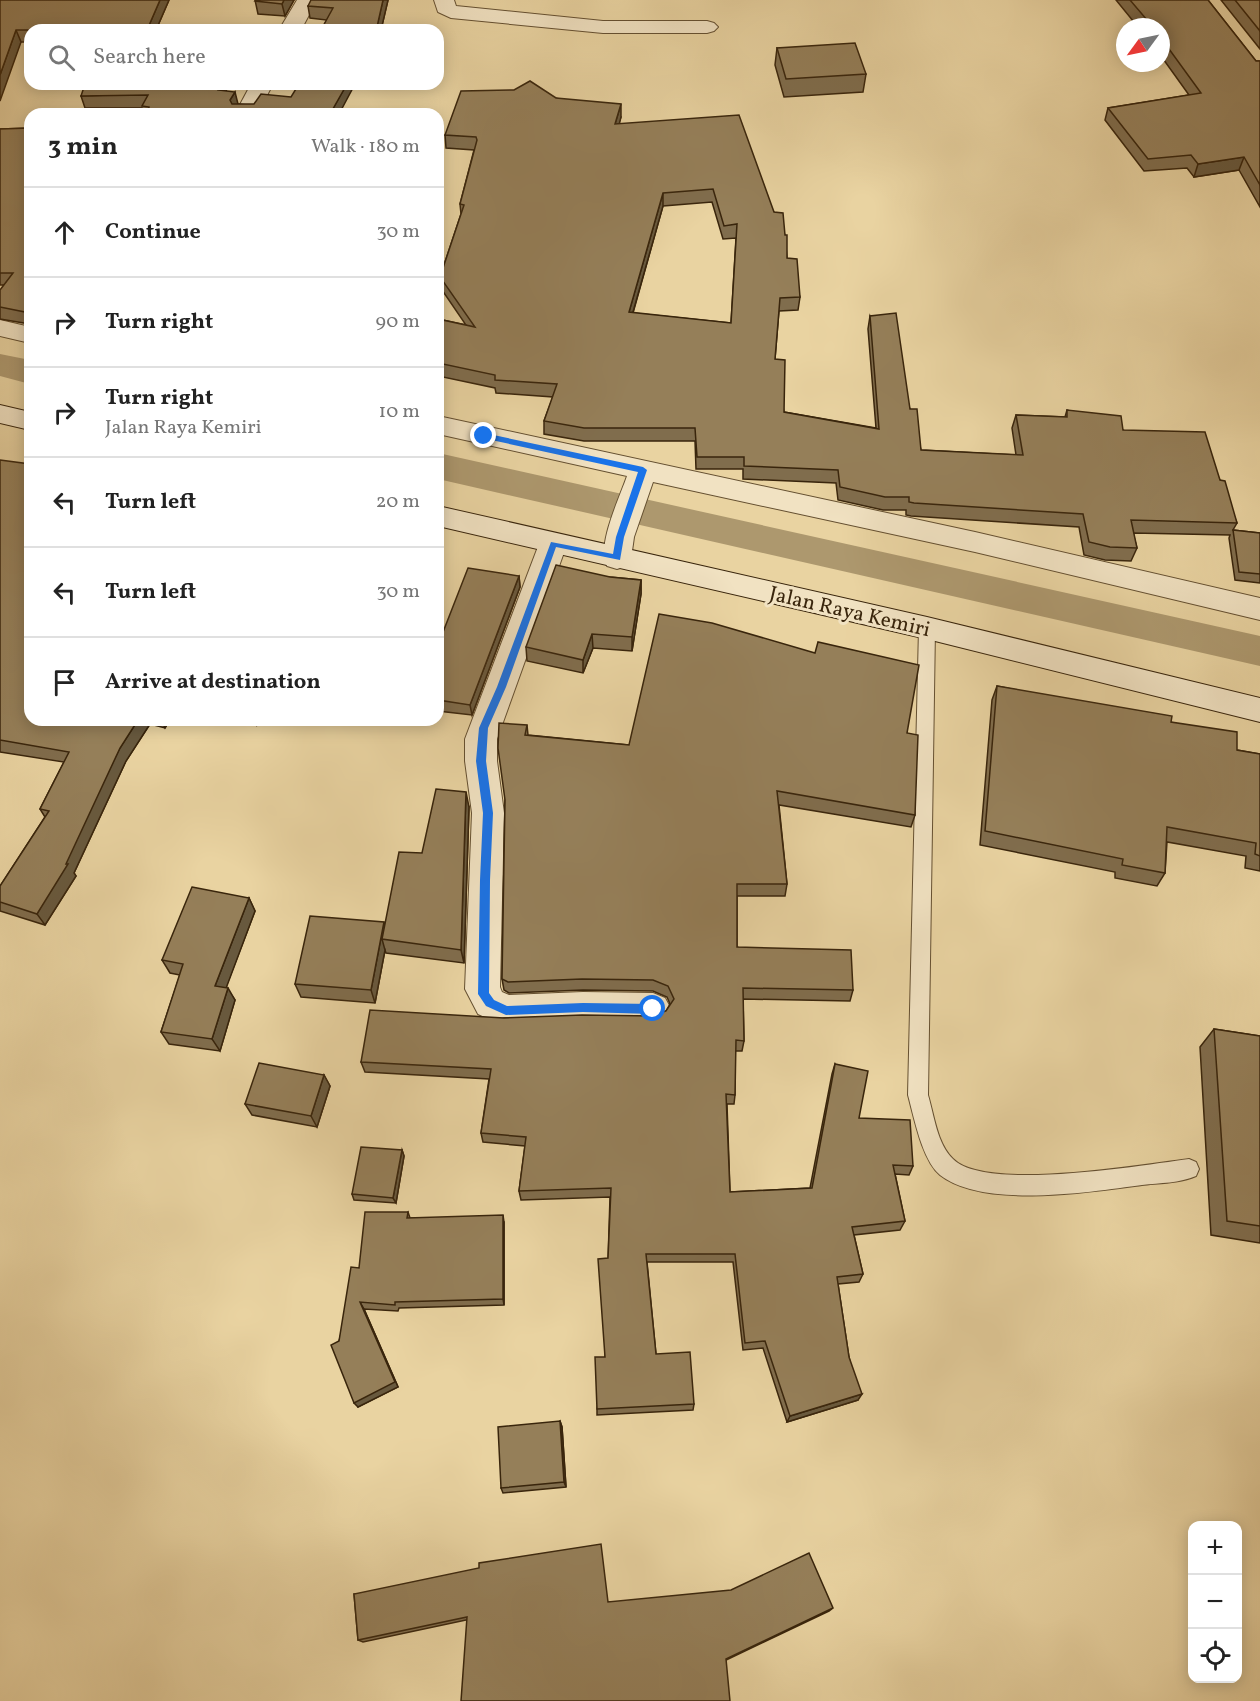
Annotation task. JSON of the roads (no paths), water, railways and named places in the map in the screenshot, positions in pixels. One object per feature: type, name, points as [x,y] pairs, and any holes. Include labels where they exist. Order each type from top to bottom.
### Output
[{"type":"street","points":[[293,24],[307,0]]},
{"type":"street","points":[[444,0],[444,8],[451,12],[555,24],[603,27],[707,27]]},
{"type":"street","points":[[249,108],[259,90]]},
{"type":"street","points":[[0,328],[24,334]]},
{"type":"street","points":[[0,414],[24,420]]},
{"type":"street","points":[[444,426],[642,474],[975,542],[1260,609]]},
{"type":"street","points":[[618,547],[642,474]]},
{"type":"street","name":"Jalan Raya Kemiri","points":[[444,517],[554,544],[618,547],[927,628],[1260,710]]},
{"type":"street","points":[[554,544],[481,739],[481,761],[488,813],[482,989],[490,1003],[506,1011],[583,1008],[653,1009]]},
{"type":"lane","points":[[927,628],[918,1095],[936,1150],[947,1168],[966,1179],[1034,1186],[1189,1169]]},
{"type":"waterway","points":[[0,365],[24,371]]},
{"type":"waterway","points":[[444,467],[1260,651]]}]
